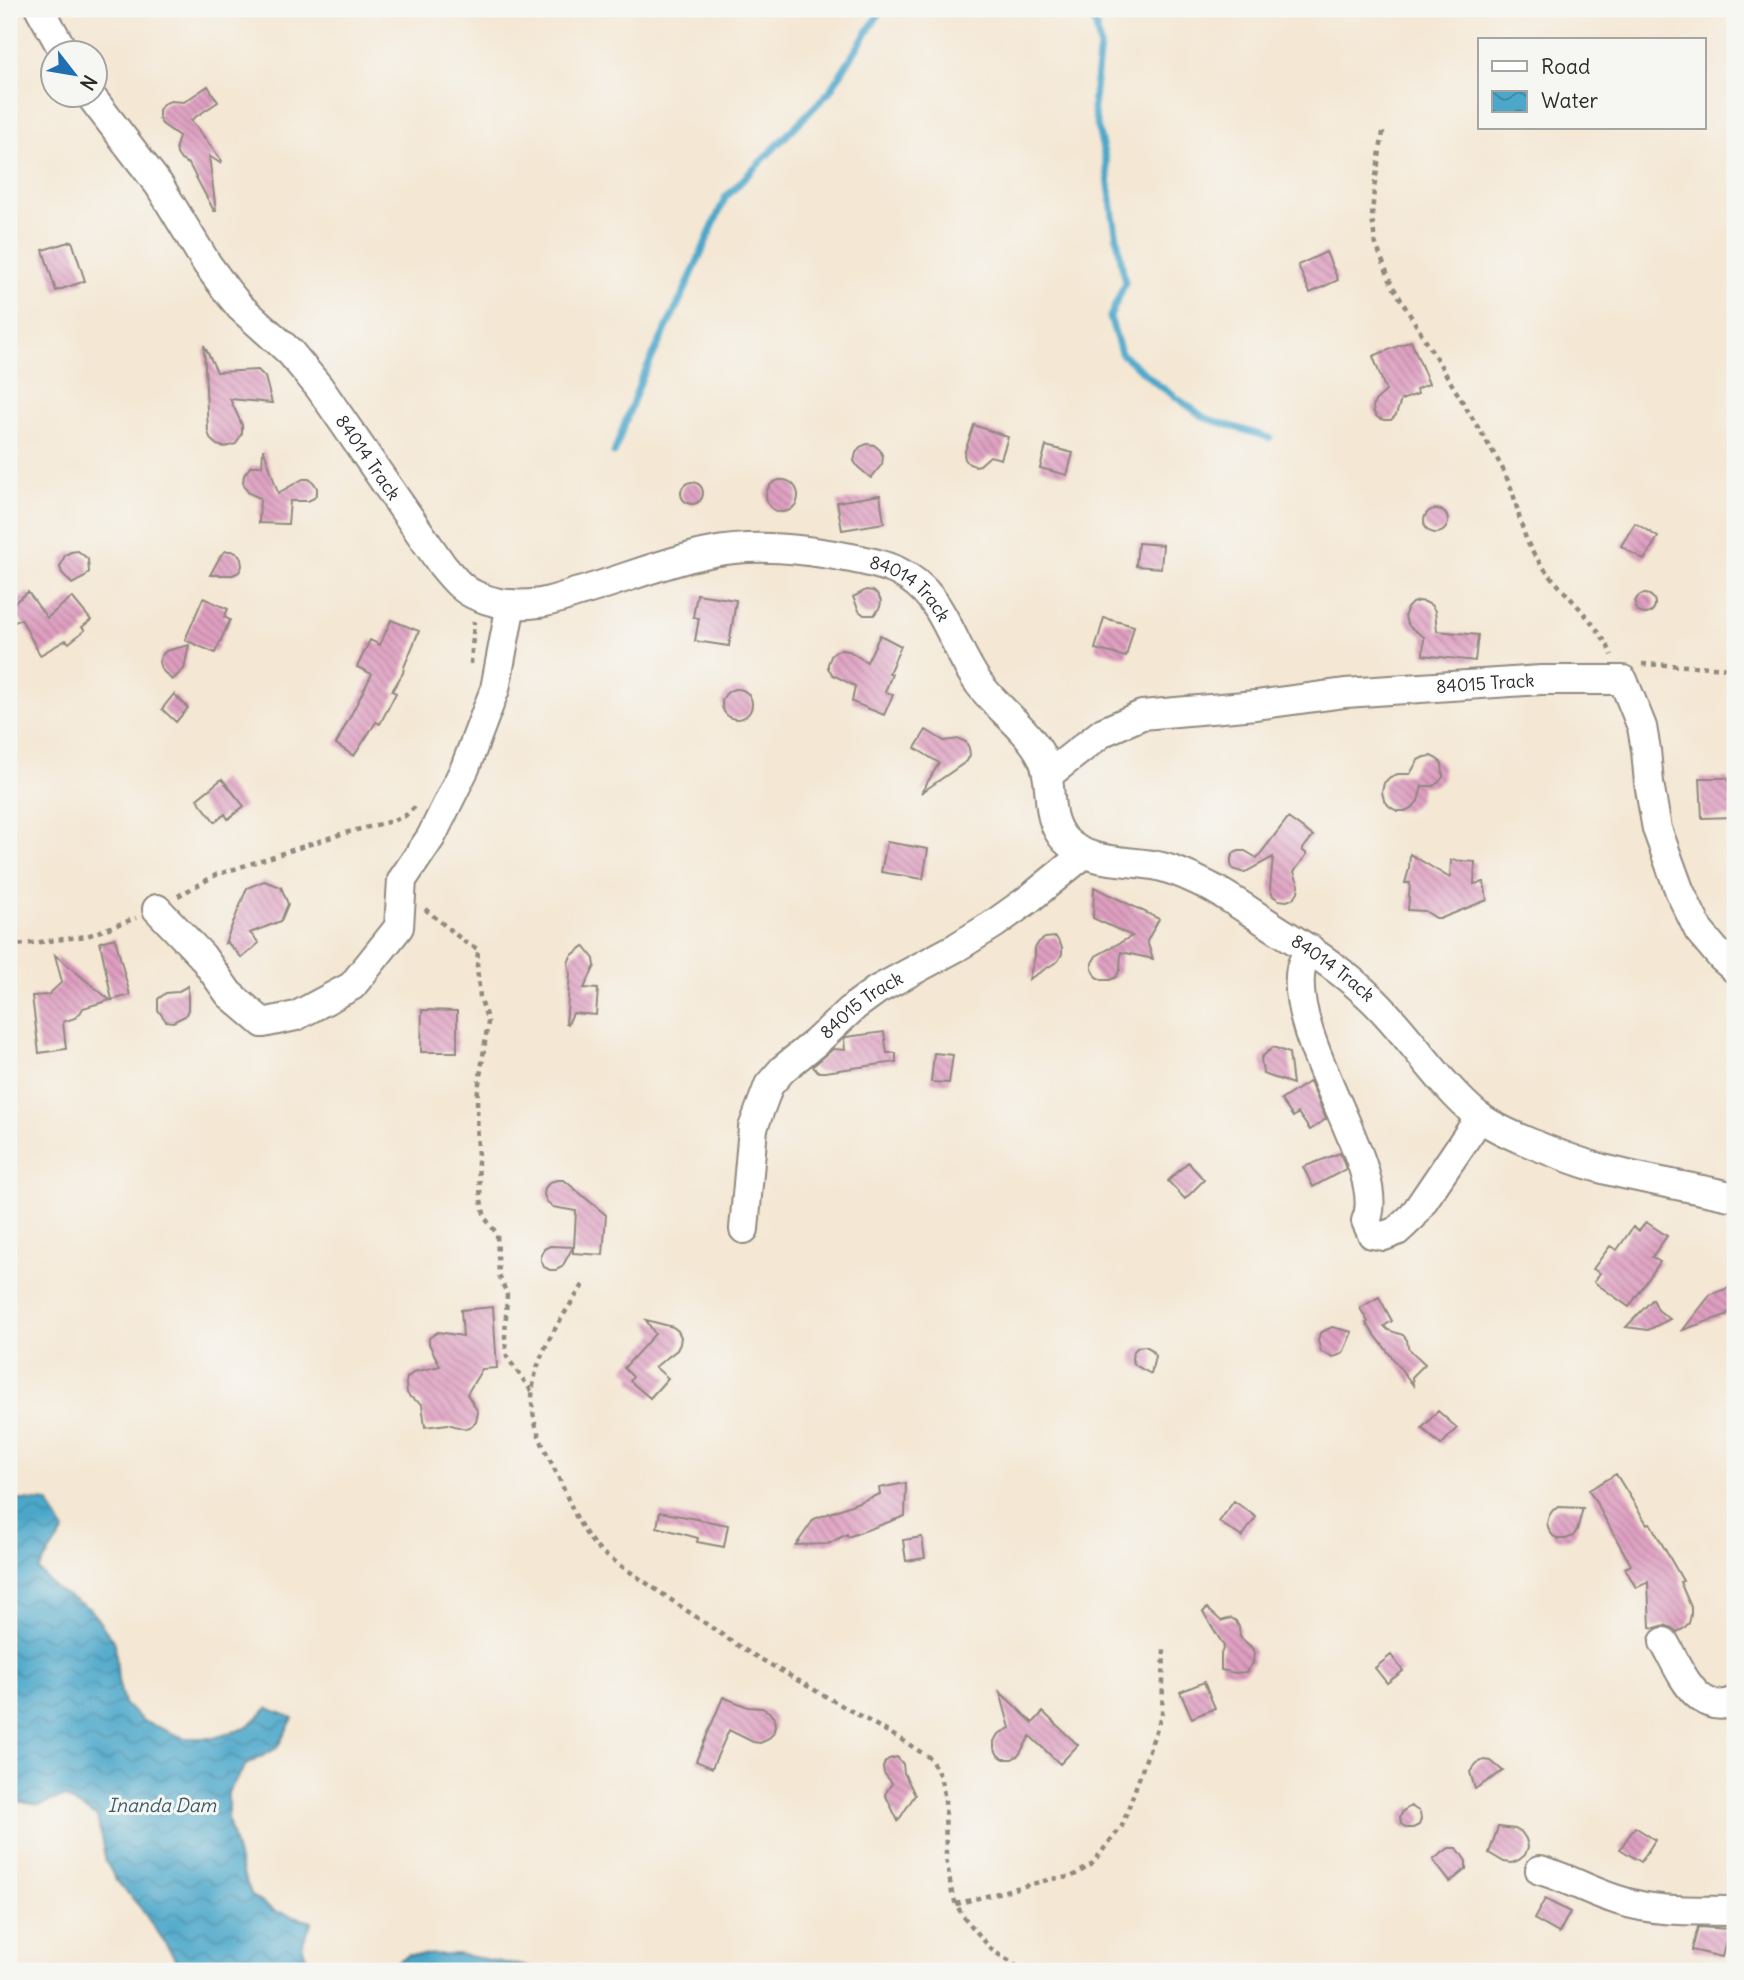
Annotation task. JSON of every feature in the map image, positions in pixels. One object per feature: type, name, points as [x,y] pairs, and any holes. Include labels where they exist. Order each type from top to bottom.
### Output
[{"type":"street","points":[[40,9],[56,38]]},
{"type":"street","name":"84014 Track","points":[[100,108],[159,185],[227,292],[290,352],[312,378],[442,565],[461,587],[475,596],[492,601],[511,604],[541,603],[670,562],[713,551],[756,548],[817,551],[868,561],[897,571],[916,583],[936,603],[970,672],[1040,754],[1048,775],[1053,822],[1068,844],[1084,854],[1102,859],[1162,867],[1185,874],[1216,890],[1310,949],[1372,998],[1432,1069],[1480,1117],[1507,1133],[1558,1155],[1602,1169],[1735,1197]]},
{"type":"street","points":[[157,909],[202,956],[229,993],[263,1023],[296,1016],[352,986],[399,927],[402,880],[431,837],[465,768],[495,689],[511,604]]},
{"type":"street","points":[[1619,671],[1642,727],[1657,829],[1680,892],[1699,932],[1721,957],[1735,968]]},
{"type":"street","name":"84015 Track","points":[[1048,775],[1103,732],[1142,715],[1256,705],[1345,693],[1541,680],[1619,671]]},
{"type":"street","name":"84015 Track","points":[[744,1229],[752,1128],[769,1085],[783,1069],[866,998],[994,924],[1084,854]]},
{"type":"street","points":[[1310,949],[1301,966],[1300,976],[1306,1023],[1315,1053],[1369,1185],[1370,1213],[1366,1221],[1372,1234],[1384,1236],[1397,1231],[1413,1216],[1480,1117]]},
{"type":"street","points":[[1664,1642],[1694,1693],[1714,1704],[1735,1701]]},
{"type":"street","points":[[1540,1870],[1643,1907],[1735,1911]]},
{"type":"path","points":[[1384,132],[1374,189],[1372,217],[1375,242],[1392,285],[1502,467],[1532,550],[1548,573],[1596,628],[1619,671],[1735,668]]},
{"type":"path","points":[[470,672],[475,596]]},
{"type":"path","points":[[9,946],[86,936],[124,924],[157,909],[216,875],[341,834],[392,821],[405,816],[421,799]]},
{"type":"path","points":[[401,888],[439,922],[478,949],[480,997],[488,1022],[477,1097],[481,1200],[485,1219],[497,1234],[499,1275],[507,1294],[507,1357],[533,1393]]},
{"type":"path","points":[[583,1285],[554,1329],[532,1388],[533,1413],[540,1439],[587,1538],[601,1552],[743,1649],[930,1758],[940,1776],[945,1799],[946,1858],[956,1904],[962,1916],[992,1950],[1024,1971]]},
{"type":"path","points":[[956,1904],[1051,1879],[1071,1877],[1091,1865],[1122,1826],[1162,1714],[1164,1648]]},
{"type":"water","name":"Inanda Dam","points":[[9,1499],[48,1502],[64,1531],[38,1570],[56,1589],[90,1609],[115,1643],[118,1680],[124,1704],[143,1721],[184,1738],[214,1738],[246,1728],[268,1708],[293,1718],[277,1748],[246,1765],[228,1792],[228,1820],[242,1872],[252,1896],[275,1911],[312,1921],[302,1944],[307,1961],[323,1971],[184,1971],[140,1907],[116,1880],[106,1862],[97,1817],[64,1797],[39,1805],[9,1800]]},
{"type":"water","points":[[457,1954],[550,1971],[380,1971],[409,1955]]},
{"type":"building","points":[[208,86],[218,102],[191,120],[222,161],[220,163],[209,156],[216,211],[189,164],[177,154],[179,136],[162,124],[159,118],[159,110],[163,104],[170,101],[184,102]]},
{"type":"building","points":[[72,241],[85,281],[56,291],[43,250]]},
{"type":"building","points":[[1326,252],[1338,280],[1310,293],[1298,265]]},
{"type":"building","points":[[1411,341],[1429,384],[1416,389],[1418,394],[1401,400],[1396,415],[1391,420],[1378,418],[1373,407],[1375,401],[1386,391],[1373,356]]},
{"type":"building","points":[[204,345],[217,372],[258,370],[265,377],[272,403],[230,399],[242,425],[242,433],[236,444],[225,447],[211,440],[208,432]]},
{"type":"building","points":[[974,425],[1008,437],[1001,459],[990,456],[975,466],[965,459],[964,454]]},
{"type":"building","points":[[874,445],[883,457],[882,464],[871,478],[854,461],[860,447]]},
{"type":"building","points":[[1046,446],[1073,453],[1067,475],[1040,468]]},
{"type":"building","points":[[263,450],[278,493],[303,479],[309,479],[317,488],[314,498],[308,501],[290,501],[288,524],[259,523],[260,498],[245,488],[244,475],[251,466],[262,466]]},
{"type":"building","points":[[782,480],[794,484],[798,496],[794,508],[782,512],[770,508],[766,496],[770,484]]},
{"type":"building","points":[[692,482],[700,485],[703,493],[700,501],[692,504],[684,501],[681,493],[684,485]]},
{"type":"building","points":[[880,495],[884,523],[842,530],[837,502]]},
{"type":"building","points":[[1436,509],[1444,513],[1448,521],[1444,529],[1436,533],[1428,529],[1424,521],[1428,513]]},
{"type":"building","points":[[1635,523],[1658,537],[1644,560],[1621,546]]},
{"type":"building","points":[[1138,543],[1163,545],[1161,568],[1136,566]]},
{"type":"building","points":[[78,551],[88,559],[89,572],[72,584],[60,567],[65,555]]},
{"type":"building","points":[[226,551],[238,554],[242,566],[239,572],[233,575],[210,575],[221,555]]},
{"type":"building","points":[[866,590],[873,591],[881,601],[874,615],[864,615],[859,611],[853,597]]},
{"type":"building","points":[[28,592],[47,618],[72,597],[91,620],[82,627],[85,630],[69,643],[66,640],[40,655],[21,619],[9,625],[9,607]]},
{"type":"building","points":[[697,594],[736,600],[729,646],[695,641],[699,618],[693,617]]},
{"type":"building","points":[[1641,594],[1649,594],[1655,604],[1649,614],[1641,614],[1635,608],[1635,600]]},
{"type":"building","points":[[203,598],[228,609],[224,617],[230,620],[215,653],[185,640]]},
{"type":"building","points":[[1419,601],[1431,605],[1435,611],[1437,631],[1478,635],[1475,661],[1423,655],[1424,637],[1410,627],[1405,615],[1412,603]]},
{"type":"building","points":[[1104,618],[1134,626],[1126,657],[1095,649]]},
{"type":"building","points":[[391,620],[419,631],[403,673],[392,691],[396,693],[380,724],[376,722],[354,756],[336,744],[372,674],[357,667],[370,640],[380,645]]},
{"type":"building","points":[[880,635],[901,646],[889,673],[892,674],[885,692],[893,695],[884,715],[852,702],[855,686],[833,675],[828,668],[832,654],[842,650],[849,651],[867,662]]},
{"type":"building","points":[[189,645],[184,669],[172,680],[161,669],[161,656],[166,651]]},
{"type":"building","points":[[737,689],[743,690],[751,698],[751,710],[743,718],[737,719],[731,718],[723,710],[722,704],[723,698],[731,690]]},
{"type":"building","points":[[174,694],[188,708],[176,722],[162,709]]},
{"type":"building","points":[[926,730],[944,741],[959,739],[966,742],[970,755],[967,761],[921,793],[939,763],[915,748]]},
{"type":"building","points":[[1431,756],[1442,763],[1443,777],[1439,782],[1433,786],[1422,786],[1418,801],[1405,811],[1397,811],[1389,806],[1382,792],[1384,783],[1398,774],[1410,774],[1418,760]]},
{"type":"building","points":[[1700,778],[1728,778],[1729,791],[1733,791],[1734,817],[1702,818]]},
{"type":"building","points":[[222,779],[244,806],[228,819],[225,814],[215,822],[197,799]]},
{"type":"building","points":[[1288,818],[1313,836],[1302,850],[1307,854],[1294,872],[1299,885],[1298,892],[1294,898],[1287,901],[1273,896],[1270,889],[1273,857],[1244,873],[1233,869],[1231,858],[1234,853],[1245,851],[1257,858]]},
{"type":"building","points":[[887,842],[928,849],[923,879],[881,872]]},
{"type":"building","points":[[1410,854],[1450,878],[1451,860],[1475,862],[1474,884],[1484,882],[1487,900],[1442,918],[1436,918],[1425,911],[1408,910],[1410,883],[1405,883]]},
{"type":"building","points":[[264,881],[281,887],[288,904],[281,921],[250,933],[259,943],[242,958],[225,943],[247,888]]},
{"type":"building","points":[[1094,887],[1159,919],[1147,941],[1153,959],[1121,952],[1120,970],[1116,977],[1110,980],[1096,977],[1092,963],[1096,956],[1132,936],[1093,918]]},
{"type":"building","points":[[1056,937],[1062,947],[1058,961],[1029,979],[1035,948],[1045,938]]},
{"type":"building","points":[[115,938],[130,995],[112,1000],[100,942]]},
{"type":"building","points":[[584,946],[594,959],[595,966],[584,988],[598,989],[596,1015],[573,1013],[566,1024],[570,974],[568,963],[571,956]]},
{"type":"building","points":[[55,955],[110,1000],[83,1008],[75,1018],[63,1022],[66,1049],[39,1053],[32,996],[48,995],[62,982]]},
{"type":"building","points":[[188,986],[188,1010],[185,1016],[173,1022],[166,1021],[158,1010],[158,999],[166,993],[177,992]]},
{"type":"building","points":[[422,1010],[457,1011],[457,1052],[421,1052]]},
{"type":"building","points":[[884,1032],[887,1053],[896,1053],[896,1062],[825,1072],[819,1072],[813,1066],[833,1049],[845,1050],[846,1037]]},
{"type":"building","points":[[1273,1047],[1289,1053],[1293,1084],[1263,1074],[1261,1058]]},
{"type":"building","points":[[934,1053],[953,1055],[949,1083],[931,1082]]},
{"type":"building","points":[[1310,1081],[1326,1119],[1310,1130],[1298,1113],[1293,1117],[1281,1100]]},
{"type":"building","points":[[1340,1153],[1346,1169],[1313,1187],[1303,1167]]},
{"type":"building","points":[[1188,1162],[1204,1180],[1185,1199],[1168,1181]]},
{"type":"building","points":[[564,1180],[606,1215],[603,1255],[573,1253],[573,1247],[562,1267],[550,1270],[544,1267],[541,1261],[544,1249],[550,1246],[574,1247],[576,1211],[553,1207],[544,1195],[550,1182]]},
{"type":"building","points":[[1646,1222],[1667,1236],[1652,1257],[1660,1262],[1629,1307],[1594,1282],[1600,1273],[1593,1269],[1610,1246],[1617,1250],[1633,1227],[1639,1231]]},
{"type":"building","points":[[1735,1286],[1730,1310],[1726,1315],[1683,1330],[1711,1294]]},
{"type":"building","points":[[1379,1297],[1392,1321],[1384,1326],[1403,1335],[1408,1348],[1425,1364],[1412,1377],[1413,1385],[1366,1323],[1368,1322],[1360,1308]]},
{"type":"building","points":[[1653,1299],[1658,1310],[1670,1319],[1648,1330],[1626,1327]]},
{"type":"building","points":[[493,1307],[497,1368],[482,1369],[467,1394],[478,1412],[476,1422],[465,1429],[448,1424],[425,1427],[422,1404],[410,1397],[406,1383],[407,1378],[414,1372],[440,1366],[429,1344],[429,1338],[438,1332],[463,1336],[461,1310]]},
{"type":"building","points":[[646,1320],[673,1327],[681,1337],[677,1350],[655,1367],[668,1378],[650,1398],[630,1381],[633,1377],[624,1368],[655,1334]]},
{"type":"building","points":[[1332,1327],[1352,1332],[1344,1351],[1333,1357],[1321,1352],[1318,1340],[1320,1333]]},
{"type":"building","points":[[1138,1347],[1151,1349],[1155,1356],[1151,1374],[1135,1365],[1132,1359],[1133,1352]]},
{"type":"building","points":[[1438,1411],[1457,1428],[1441,1445],[1422,1428]]},
{"type":"building","points":[[1616,1474],[1647,1524],[1650,1523],[1683,1581],[1680,1582],[1691,1607],[1691,1615],[1689,1623],[1677,1632],[1665,1625],[1650,1627],[1648,1582],[1636,1588],[1625,1568],[1631,1565],[1589,1490]]},
{"type":"building","points":[[906,1483],[905,1516],[848,1537],[847,1534],[828,1544],[796,1545],[814,1519],[880,1494],[879,1488]]},
{"type":"building","points":[[1234,1501],[1256,1517],[1242,1537],[1219,1522]]},
{"type":"building","points":[[1559,1507],[1583,1508],[1577,1530],[1573,1536],[1566,1539],[1553,1536],[1547,1523],[1553,1510]]},
{"type":"building","points":[[660,1512],[728,1525],[724,1547],[697,1542],[698,1538],[657,1527]]},
{"type":"building","points":[[922,1537],[925,1558],[906,1561],[903,1540]]},
{"type":"building","points":[[1207,1608],[1221,1621],[1231,1618],[1236,1621],[1240,1637],[1254,1652],[1253,1663],[1246,1672],[1221,1670],[1224,1646],[1203,1612]]},
{"type":"building","points":[[1391,1655],[1403,1671],[1387,1683],[1375,1668]]},
{"type":"building","points":[[1204,1682],[1215,1708],[1192,1718],[1180,1692]]},
{"type":"building","points":[[1000,1692],[1033,1723],[1043,1712],[1078,1745],[1060,1764],[1030,1736],[1019,1755],[1004,1759],[998,1755],[994,1741],[998,1734],[1010,1728]]},
{"type":"building","points":[[723,1697],[748,1707],[762,1708],[774,1718],[775,1726],[773,1734],[760,1743],[729,1730],[712,1768],[696,1761]]},
{"type":"building","points":[[897,1757],[903,1764],[904,1773],[915,1795],[898,1821],[885,1794],[892,1783],[883,1767],[889,1759]]},
{"type":"building","points":[[1491,1761],[1503,1771],[1475,1789],[1470,1772],[1477,1763]]},
{"type":"building","points":[[1411,1806],[1420,1812],[1421,1819],[1419,1825],[1407,1828],[1401,1824],[1400,1817],[1403,1811]]},
{"type":"building","points":[[1498,1827],[1515,1829],[1526,1839],[1528,1847],[1519,1860],[1504,1862],[1489,1853]]},
{"type":"building","points":[[1635,1827],[1655,1840],[1641,1862],[1620,1849]]},
{"type":"building","points":[[1449,1848],[1457,1848],[1466,1861],[1466,1869],[1450,1882],[1433,1860]]},
{"type":"building","points":[[1545,1899],[1570,1912],[1559,1933],[1534,1919]]},
{"type":"building","points":[[1698,1927],[1729,1929],[1722,1957],[1692,1950]]},
{"type":"waterway","points":[[614,453],[641,380],[684,292],[725,198],[829,92],[882,9]]},
{"type":"waterway","points":[[1092,9],[1100,46],[1093,108],[1106,162],[1125,283],[1110,317],[1121,353],[1157,384],[1205,418],[1270,438]]}]
